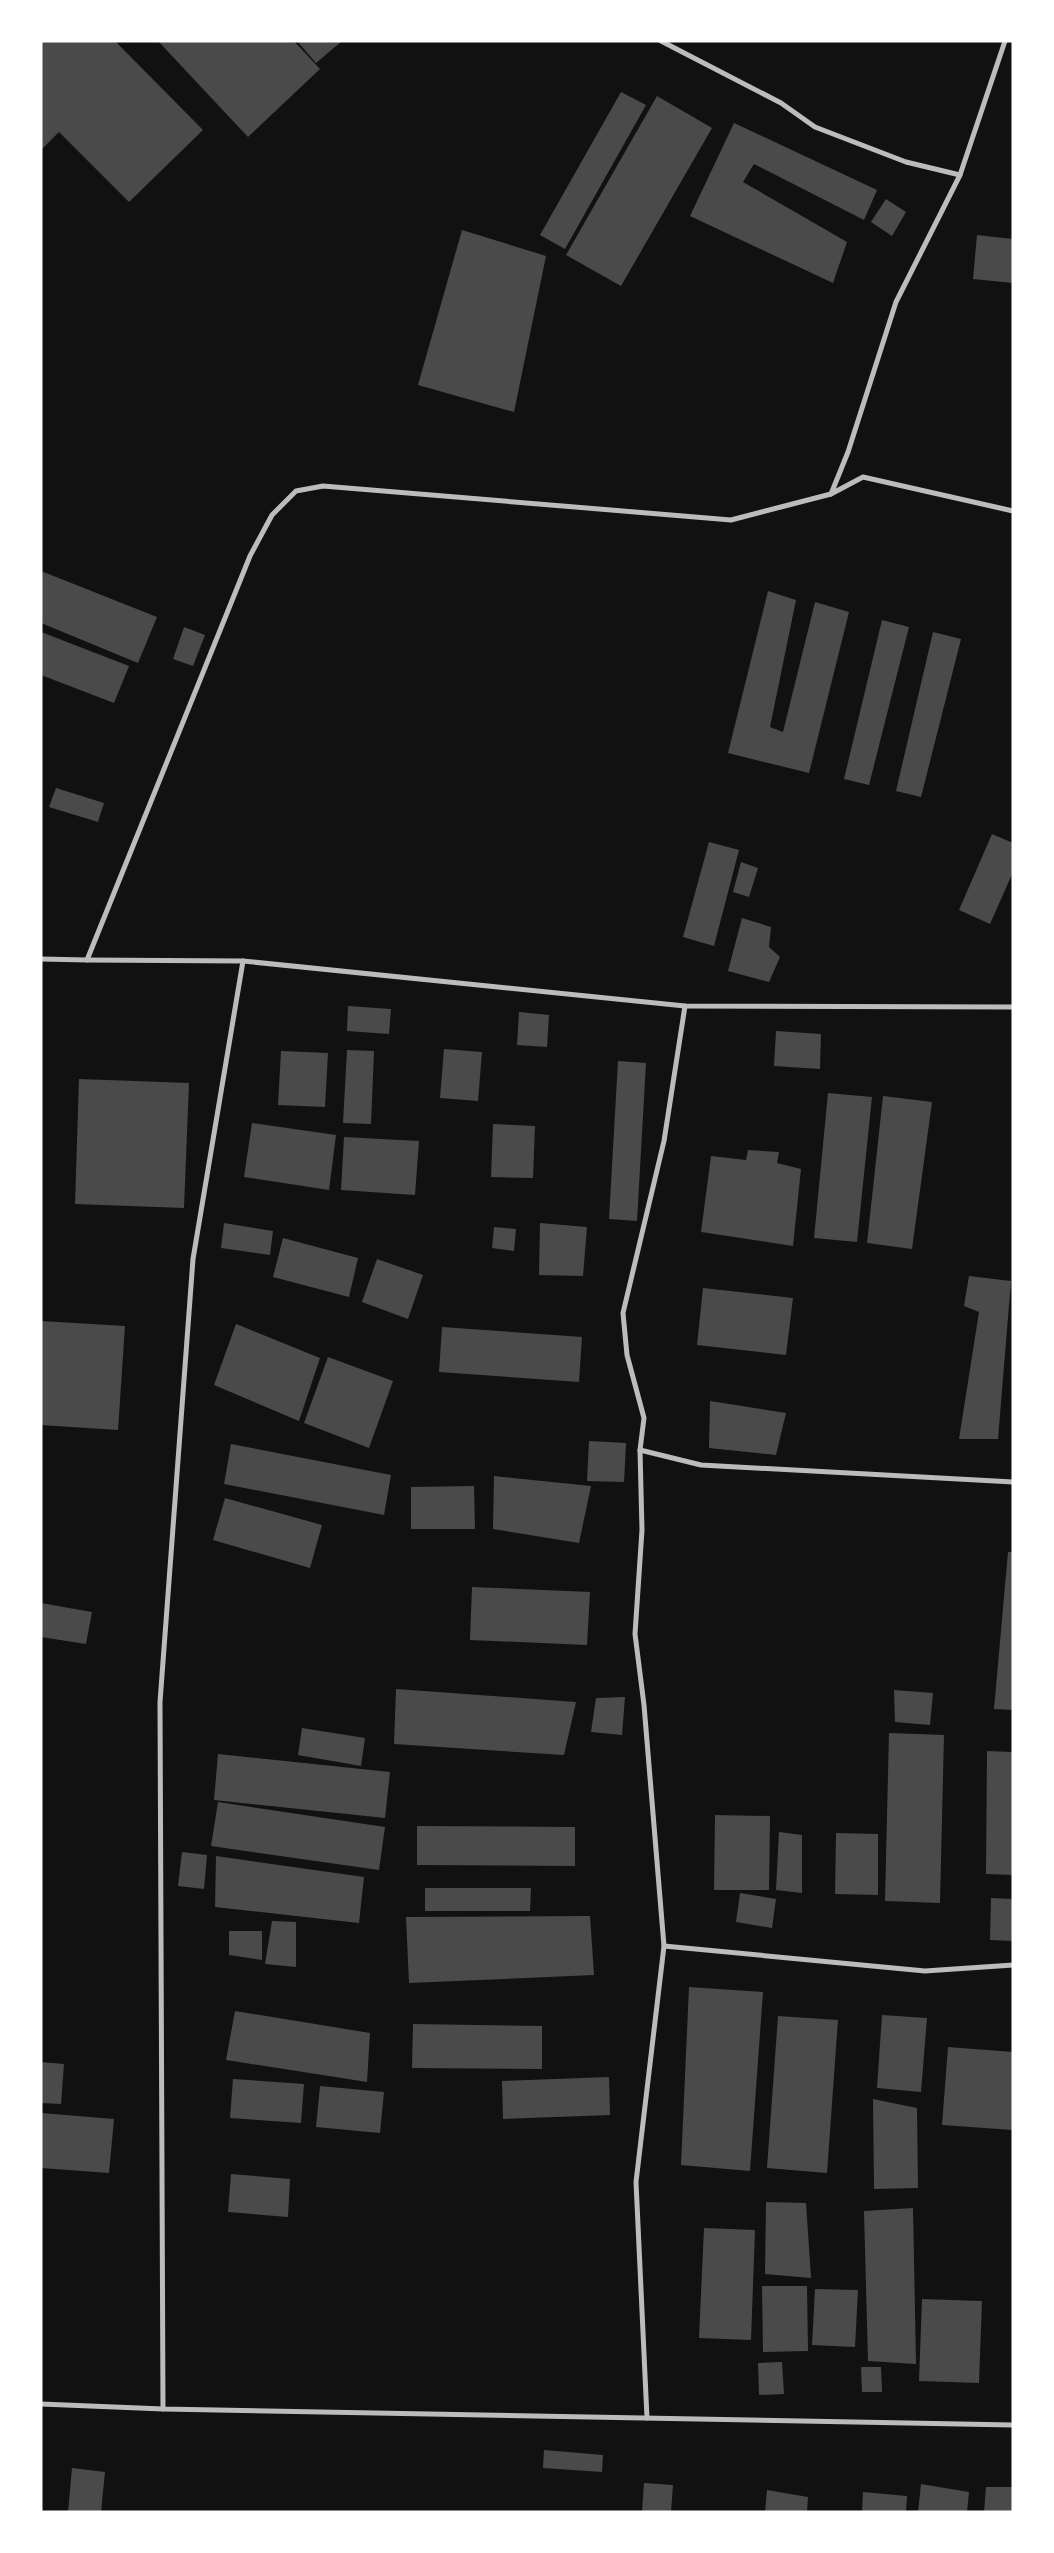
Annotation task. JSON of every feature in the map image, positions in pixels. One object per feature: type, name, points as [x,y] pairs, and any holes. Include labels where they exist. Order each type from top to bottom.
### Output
[{"type":"street","points":[[661,41],[780,103],[815,127],[906,162],[960,175]]},
{"type":"street","points":[[831,494],[848,452],[896,302],[960,175],[1005,41]]},
{"type":"street","points":[[87,960],[250,556],[272,515],[296,492],[323,486],[731,520],[831,494],[864,477],[1013,511]]},
{"type":"street","points":[[41,959],[243,961],[685,1006],[1013,1007]]},
{"type":"street","points":[[164,2409],[160,1702],[193,1259],[243,961]]},
{"type":"street","points":[[647,2418],[636,2182],[664,1946],[644,1705],[636,1634],[642,1530],[640,1450],[644,1418],[627,1355],[623,1313],[664,1140],[685,1006]]},
{"type":"street","points":[[640,1450],[701,1464],[1013,1482]]},
{"type":"street","points":[[664,1946],[925,1971],[1013,1965]]},
{"type":"street","points":[[41,2404],[164,2409],[1013,2425]]},
{"type":"building","points":[[41,41],[115,41],[203,130],[129,202],[59,132],[41,150]]},
{"type":"building","points":[[158,41],[294,41],[320,69],[248,137]]},
{"type":"building","points":[[297,41],[342,41],[316,63]]},
{"type":"building","points":[[621,92],[646,105],[565,249],[540,235]]},
{"type":"building","points":[[657,96],[712,128],[621,286],[566,255]]},
{"type":"building","points":[[734,123],[877,190],[864,220],[754,164],[743,182],[847,242],[833,283],[690,216]]},
{"type":"building","points":[[886,199],[906,212],[892,236],[871,222]]},
{"type":"building","points":[[462,230],[546,256],[514,412],[418,385]]},
{"type":"building","points":[[977,235],[1013,239],[1013,283],[973,279]]},
{"type":"building","points":[[41,571],[157,617],[138,663],[41,623]]},
{"type":"building","points":[[768,591],[796,600],[770,727],[783,732],[815,602],[849,612],[809,773],[728,753]]},
{"type":"building","points":[[882,620],[909,627],[869,785],[844,779]]},
{"type":"building","points":[[184,627],[205,635],[193,666],[173,659]]},
{"type":"building","points":[[41,632],[129,666],[114,703],[41,675]]},
{"type":"building","points":[[933,632],[961,639],[921,797],[896,791]]},
{"type":"building","points":[[56,788],[104,803],[98,822],[49,807]]},
{"type":"building","points":[[992,834],[1013,843],[1013,872],[990,924],[959,910]]},
{"type":"building","points":[[709,842],[739,850],[714,946],[683,937]]},
{"type":"building","points":[[741,862],[758,868],[749,897],[733,892]]},
{"type":"building","points":[[742,918],[771,927],[769,947],[780,957],[769,982],[728,971]]},
{"type":"building","points":[[348,1006],[391,1009],[389,1034],[347,1031]]},
{"type":"building","points":[[519,1012],[549,1015],[547,1047],[517,1045]]},
{"type":"building","points":[[776,1031],[821,1034],[820,1069],[774,1066]]},
{"type":"building","points":[[444,1049],[482,1052],[478,1101],[440,1098]]},
{"type":"building","points":[[347,1050],[374,1051],[371,1124],[343,1123]]},
{"type":"building","points":[[281,1051],[328,1053],[325,1107],[278,1105]]},
{"type":"building","points":[[618,1061],[646,1063],[637,1221],[609,1219]]},
{"type":"building","points":[[79,1079],[189,1083],[184,1208],[75,1204]]},
{"type":"building","points":[[828,1093],[872,1097],[857,1242],[814,1238]]},
{"type":"building","points":[[883,1096],[932,1102],[912,1249],[867,1243]]},
{"type":"building","points":[[252,1123],[336,1135],[329,1190],[244,1177]]},
{"type":"building","points":[[493,1124],[535,1126],[533,1178],[491,1177]]},
{"type":"building","points":[[344,1137],[419,1141],[415,1195],[341,1190]]},
{"type":"building","points":[[748,1150],[779,1152],[777,1163],[801,1169],[793,1246],[701,1232],[711,1156],[746,1160]]},
{"type":"building","points":[[224,1223],[273,1231],[270,1255],[221,1248]]},
{"type":"building","points":[[540,1223],[587,1227],[583,1276],[539,1275]]},
{"type":"building","points":[[494,1227],[516,1229],[514,1251],[492,1248]]},
{"type":"building","points":[[283,1238],[358,1258],[349,1297],[273,1277]]},
{"type":"building","points":[[377,1259],[423,1275],[408,1319],[362,1302]]},
{"type":"building","points":[[969,1276],[1011,1281],[998,1439],[959,1439],[979,1312],[964,1306]]},
{"type":"building","points":[[703,1288],[793,1298],[786,1355],[697,1345]]},
{"type":"building","points":[[41,1321],[125,1326],[118,1430],[41,1425]]},
{"type":"building","points":[[236,1324],[320,1358],[299,1421],[214,1385]]},
{"type":"building","points":[[442,1327],[582,1337],[579,1382],[439,1372]]},
{"type":"building","points":[[328,1357],[393,1381],[369,1448],[304,1423]]},
{"type":"building","points":[[710,1401],[786,1413],[776,1455],[709,1448]]},
{"type":"building","points":[[589,1441],[626,1443],[624,1482],[587,1481]]},
{"type":"building","points":[[231,1444],[391,1475],[384,1515],[224,1484]]},
{"type":"building","points":[[494,1476],[591,1486],[579,1543],[493,1529]]},
{"type":"building","points":[[474,1486],[475,1529],[411,1529],[411,1487]]},
{"type":"building","points":[[225,1498],[322,1525],[310,1568],[213,1540]]},
{"type":"building","points":[[1008,1552],[1013,1552],[1013,1710],[994,1709]]},
{"type":"building","points":[[472,1587],[590,1592],[587,1645],[470,1640]]},
{"type":"building","points":[[41,1603],[92,1612],[86,1644],[41,1637]]},
{"type":"building","points":[[396,1689],[576,1702],[564,1755],[394,1744]]},
{"type":"building","points":[[894,1690],[933,1693],[930,1725],[895,1722]]},
{"type":"building","points":[[625,1697],[622,1735],[591,1732],[596,1698]]},
{"type":"building","points":[[302,1728],[365,1738],[361,1766],[298,1755]]},
{"type":"building","points":[[889,1733],[944,1735],[940,1903],[885,1901]]},
{"type":"building","points":[[987,1751],[1013,1752],[1013,1875],[986,1874]]},
{"type":"building","points":[[218,1754],[390,1772],[385,1818],[214,1800]]},
{"type":"building","points":[[218,1802],[385,1827],[379,1870],[211,1846]]},
{"type":"building","points":[[715,1815],[770,1816],[769,1890],[714,1890]]},
{"type":"building","points":[[417,1826],[575,1827],[575,1866],[417,1865]]},
{"type":"building","points":[[779,1832],[802,1835],[802,1893],[776,1890]]},
{"type":"building","points":[[836,1833],[878,1834],[878,1895],[835,1894]]},
{"type":"building","points":[[182,1852],[207,1855],[204,1889],[178,1886]]},
{"type":"building","points":[[216,1856],[364,1877],[359,1923],[215,1907]]},
{"type":"building","points":[[425,1888],[531,1888],[530,1911],[425,1911]]},
{"type":"building","points":[[740,1893],[776,1899],[772,1928],[736,1922]]},
{"type":"building","points":[[991,1898],[1013,1899],[1013,1941],[990,1940]]},
{"type":"building","points":[[590,1916],[594,1975],[409,1983],[406,1917]]},
{"type":"building","points":[[272,1921],[296,1922],[296,1967],[265,1964]]},
{"type":"building","points":[[229,1931],[262,1931],[262,1960],[229,1955]]},
{"type":"building","points":[[689,1987],[763,1992],[750,2171],[681,2165]]},
{"type":"building","points":[[235,2011],[370,2033],[367,2082],[226,2060]]},
{"type":"building","points":[[882,2015],[927,2018],[921,2092],[877,2088]]},
{"type":"building","points":[[778,2016],[838,2020],[827,2173],[767,2168]]},
{"type":"building","points":[[413,2024],[542,2026],[542,2069],[412,2068]]},
{"type":"building","points":[[948,2047],[1013,2052],[1013,2130],[942,2125]]},
{"type":"building","points":[[41,2062],[64,2064],[61,2104],[41,2103]]},
{"type":"building","points":[[609,2077],[610,2115],[503,2119],[502,2081]]},
{"type":"building","points":[[233,2079],[304,2084],[301,2123],[230,2118]]},
{"type":"building","points":[[320,2086],[384,2092],[380,2133],[316,2127]]},
{"type":"building","points":[[873,2099],[917,2108],[918,2188],[874,2189]]},
{"type":"building","points":[[41,2113],[114,2119],[109,2173],[41,2168]]},
{"type":"building","points":[[231,2174],[290,2179],[288,2217],[228,2212]]},
{"type":"building","points":[[766,2202],[806,2203],[811,2278],[765,2274]]},
{"type":"building","points":[[913,2208],[916,2364],[868,2361],[864,2211]]},
{"type":"building","points":[[704,2228],[755,2230],[751,2340],[699,2338]]},
{"type":"building","points":[[762,2286],[807,2286],[808,2351],[763,2352]]},
{"type":"building","points":[[815,2289],[858,2290],[855,2347],[812,2345]]},
{"type":"building","points":[[922,2299],[982,2301],[979,2383],[919,2381]]},
{"type":"building","points":[[782,2362],[784,2394],[759,2395],[758,2363]]},
{"type":"building","points":[[861,2367],[881,2367],[882,2392],[862,2392]]},
{"type":"building","points":[[544,2450],[603,2455],[602,2472],[543,2468]]},
{"type":"building","points":[[72,2468],[105,2472],[101,2512],[68,2512]]},
{"type":"building","points":[[644,2483],[673,2485],[671,2512],[642,2512]]},
{"type":"building","points":[[921,2484],[969,2492],[967,2512],[918,2512]]},
{"type":"building","points":[[986,2487],[1013,2487],[1013,2512],[984,2512]]},
{"type":"building","points":[[767,2490],[808,2497],[807,2512],[765,2512]]},
{"type":"building","points":[[863,2492],[907,2496],[906,2512],[862,2512]]}]
